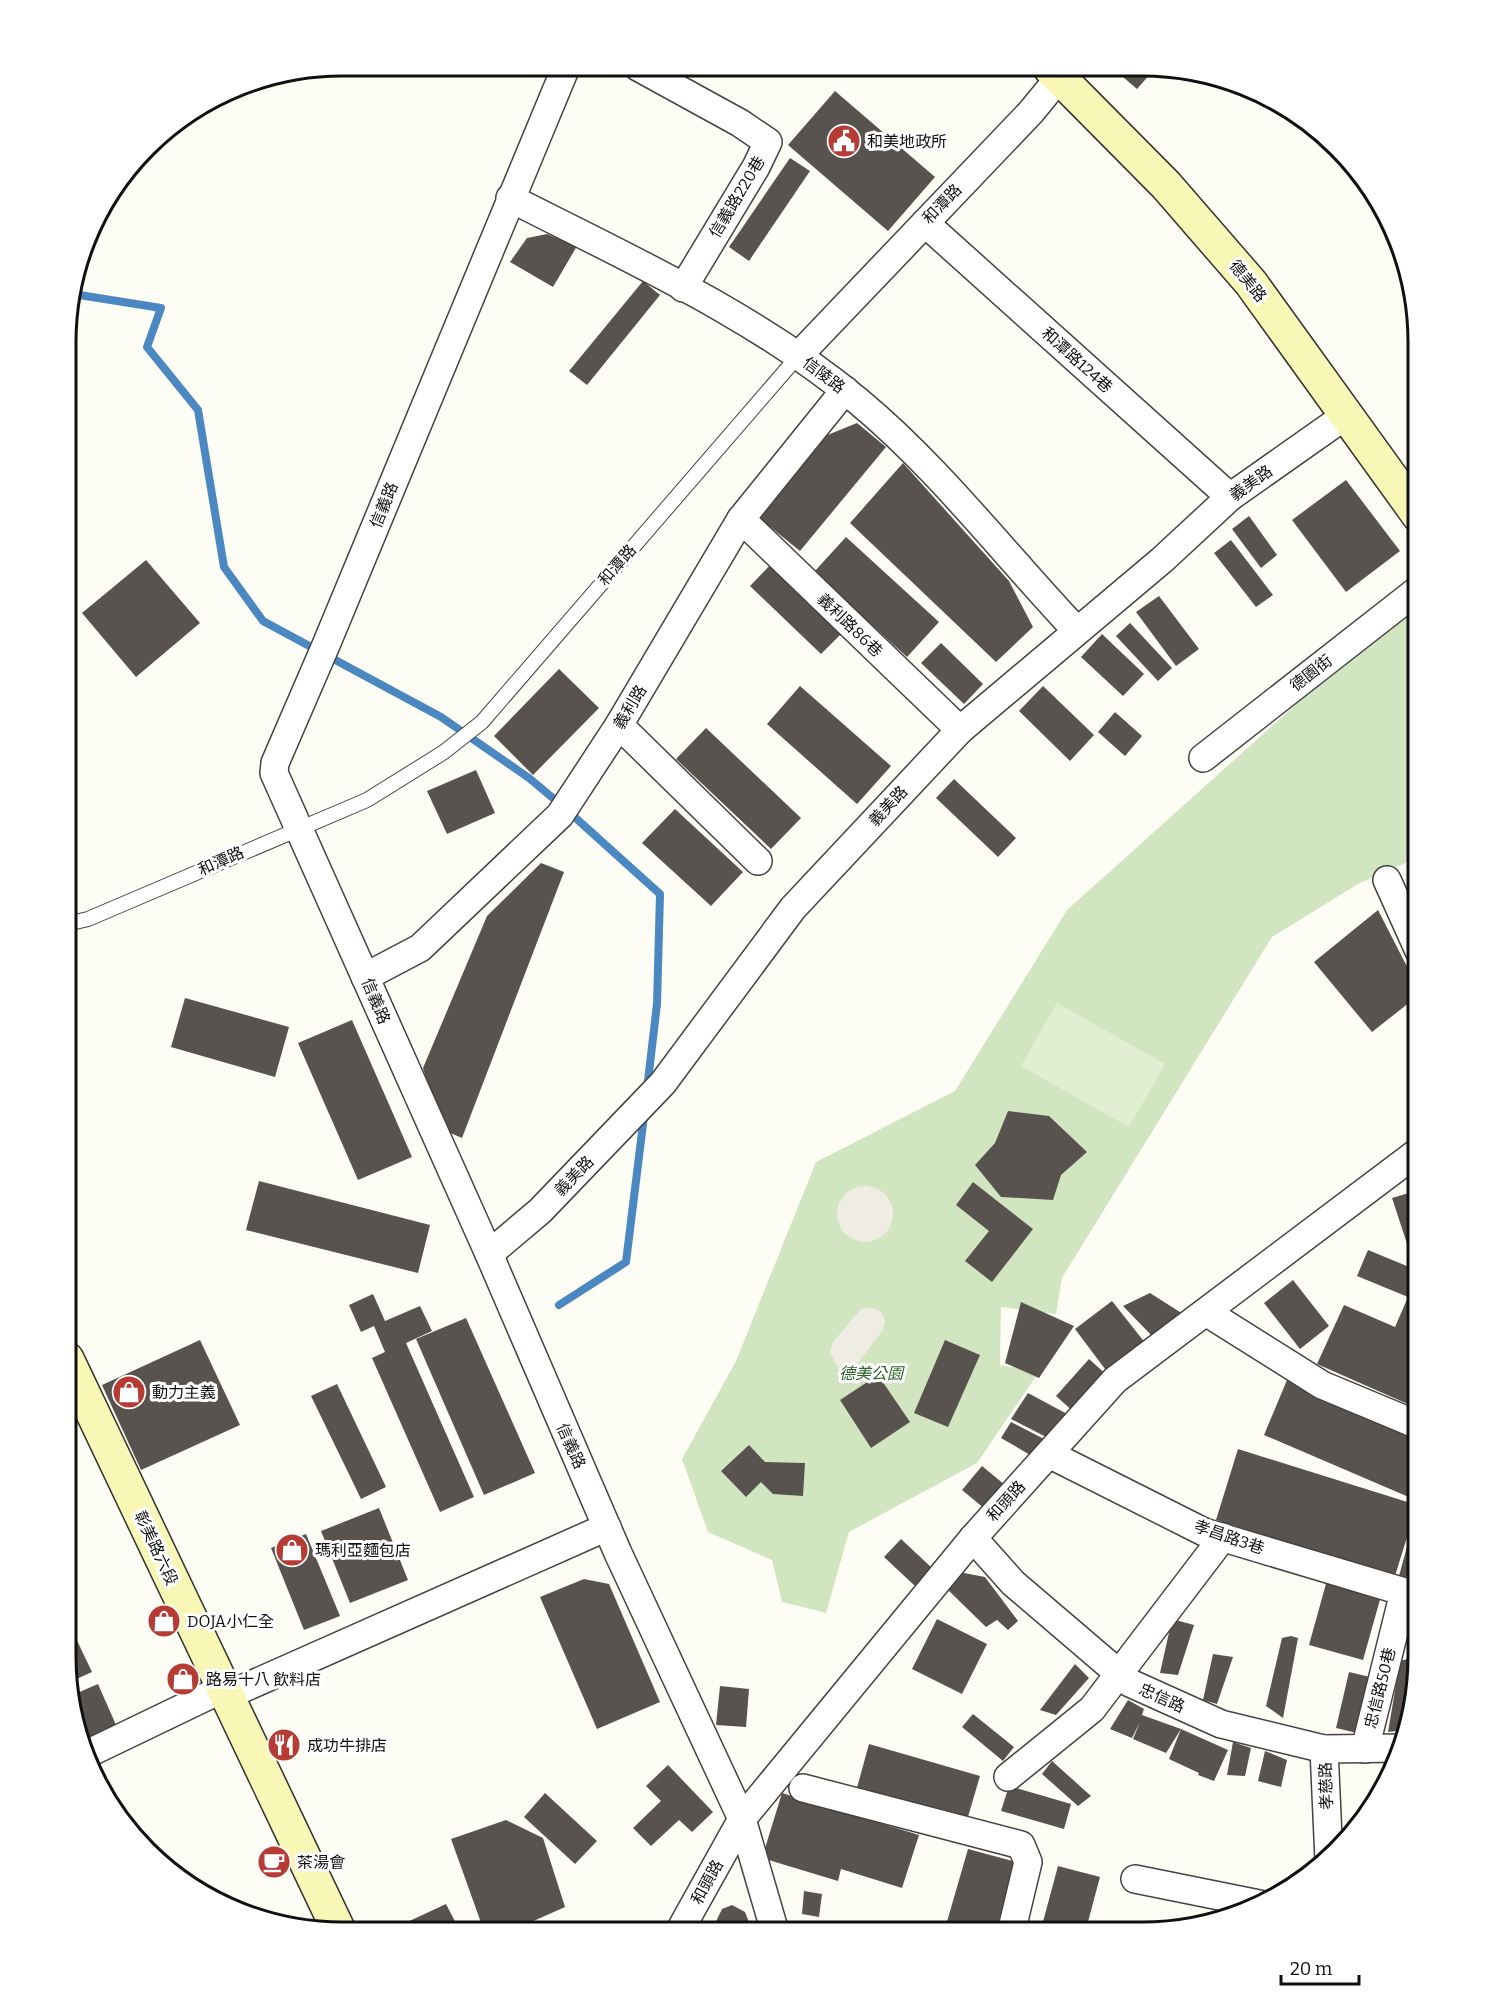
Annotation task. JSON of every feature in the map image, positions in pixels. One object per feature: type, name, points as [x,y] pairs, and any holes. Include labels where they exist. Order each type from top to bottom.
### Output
[{"type":"street","name":"信義路","points":[[562,76],[275,763],[274,773],[489,1254],[607,1527],[742,1819],[772,1922]]},
{"type":"street","name":"信義路220巷","points":[[654,76],[740,123],[768,142],[756,167],[683,288]]},
{"type":"street","name":"和潭路","points":[[799,355],[1031,112],[1056,76]]},
{"type":"street","name":"德美路","points":[[1064,76],[1166,185],[1251,284],[1408,501]]},
{"type":"street","name":"信陵路","points":[[510,198],[683,288],[799,355],[845,390],[916,454],[1077,631]]},
{"type":"street","name":"和潭路124巷","points":[[925,223],[1230,497]]},
{"type":"street","name":"義利路","points":[[365,977],[420,948],[560,814],[620,725],[741,519],[845,390]]},
{"type":"street","name":"義美路","points":[[489,1254],[540,1211],[645,1102],[793,908],[960,730],[1162,560],[1230,497],[1345,416]]},
{"type":"street","name":"義利路86巷","points":[[741,519],[960,730]]},
{"type":"street","name":"德園街","points":[[1203,758],[1408,598]]},
{"type":"street","points":[[620,725],[759,861]]},
{"type":"street","points":[[1387,880],[1408,927]]},
{"type":"street","name":"和頭路","points":[[685,1922],[742,1819],[973,1538],[1115,1380],[1408,1159]]},
{"type":"street","points":[[1206,1312],[1322,1385],[1408,1420]]},
{"type":"street","name":"彰美路六段","points":[[76,1378],[335,1922]]},
{"type":"street","name":"孝昌路3巷","points":[[1048,1454],[1204,1532],[1408,1593]]},
{"type":"street","points":[[94,1751],[224,1692],[607,1527]]},
{"type":"street","points":[[1008,1777],[1092,1709],[1223,1537]]},
{"type":"street","name":"忠信路","points":[[973,1538],[1013,1583],[1130,1683],[1221,1724],[1324,1749],[1392,1748]]},
{"type":"street","name":"忠信路50巷","points":[[1365,1749],[1408,1604]]},
{"type":"street","name":"孝慈路","points":[[1324,1749],[1328,1846]]},
{"type":"street","points":[[803,1788],[1021,1845],[1028,1862],[1014,1922]]},
{"type":"street","points":[[1135,1879],[1246,1901]]},
{"type":"lane","name":"和潭路","points":[[76,922],[88,919],[367,800],[444,752],[482,722],[799,355]]},
{"type":"green space","name":"德美公園","points":[[1408,604],[1408,862],[1358,884],[1272,937],[1062,1278],[1056,1314],[1001,1307],[1000,1365],[1039,1372],[977,1463],[849,1532],[826,1613],[782,1602],[772,1560],[708,1532],[682,1459],[736,1361],[816,1162],[955,1091],[1067,910]]},
{"type":"green space","points":[[1057,1003],[1165,1064],[1129,1127],[1021,1066]]},
{"type":"shaded area","points":[[859,1186],[871,1186],[881,1190],[889,1198],[893,1214],[889,1230],[881,1238],[871,1242],[859,1242],[849,1238],[841,1230],[837,1220],[837,1208],[841,1198],[849,1190]]},
{"type":"shaded area","points":[[870,1308],[881,1311],[885,1321],[883,1330],[857,1364],[845,1368],[837,1366],[830,1352],[833,1342],[861,1309]]},
{"type":"building","points":[[1122,76],[1148,76],[1137,89]]},
{"type":"building","points":[[835,91],[935,177],[888,231],[788,145]]},
{"type":"building","points":[[790,158],[810,171],[749,261],[729,247]]},
{"type":"building","points":[[547,234],[577,246],[553,287],[510,262],[527,238]]},
{"type":"building","points":[[643,281],[660,295],[587,385],[569,371]]},
{"type":"building","points":[[857,423],[886,447],[800,551],[758,517],[825,436]]},
{"type":"building","points":[[903,463],[1009,581],[1033,627],[996,662],[850,523]]},
{"type":"building","points":[[1346,480],[1400,551],[1346,592],[1292,520]]},
{"type":"building","points":[[1249,516],[1277,555],[1261,568],[1232,529]]},
{"type":"building","points":[[846,537],[939,622],[907,657],[814,572]]},
{"type":"building","points":[[1231,540],[1273,595],[1256,607],[1214,553]]},
{"type":"building","points":[[146,560],[200,623],[136,677],[82,613]]},
{"type":"building","points":[[775,560],[847,628],[821,654],[750,586]]},
{"type":"building","points":[[1159,596],[1199,649],[1176,666],[1136,612]]},
{"type":"building","points":[[1130,623],[1172,668],[1158,681],[1116,636]]},
{"type":"building","points":[[1102,634],[1144,674],[1123,696],[1081,657]]},
{"type":"building","points":[[941,643],[983,684],[964,704],[921,663]]},
{"type":"building","points":[[559,669],[599,708],[533,775],[494,736]]},
{"type":"building","points":[[800,686],[891,766],[857,804],[767,724]]},
{"type":"building","points":[[1043,686],[1094,735],[1070,761],[1019,711]]},
{"type":"building","points":[[1115,712],[1142,736],[1125,756],[1098,732]]},
{"type":"building","points":[[706,728],[801,818],[771,849],[676,759]]},
{"type":"building","points":[[476,770],[495,813],[447,834],[427,791]]},
{"type":"building","points":[[954,779],[1016,838],[998,857],[936,798]]},
{"type":"building","points":[[675,809],[743,872],[711,906],[642,843]]},
{"type":"building","points":[[541,863],[564,872],[462,1138],[441,1129],[423,1068],[487,916]]},
{"type":"building","points":[[1378,910],[1408,969],[1408,1004],[1372,1032],[1314,962]]},
{"type":"building","points":[[185,998],[289,1027],[275,1077],[171,1047]]},
{"type":"building","points":[[352,1020],[412,1157],[358,1180],[298,1043]]},
{"type":"building","points":[[1008,1111],[1049,1116],[1087,1152],[1061,1175],[1053,1200],[1001,1197],[975,1165],[995,1143]]},
{"type":"building","points":[[259,1181],[430,1225],[418,1273],[246,1230]]},
{"type":"building","points":[[973,1182],[1033,1229],[992,1282],[965,1261],[989,1231],[956,1205]]},
{"type":"building","points":[[1408,1193],[1408,1247],[1392,1198]]},
{"type":"building","points":[[1368,1250],[1408,1266],[1408,1297],[1357,1276]]},
{"type":"building","points":[[1293,1280],[1329,1326],[1300,1349],[1264,1303]]},
{"type":"building","points":[[1150,1293],[1183,1314],[1153,1337],[1123,1306]]},
{"type":"building","points":[[373,1294],[385,1321],[420,1306],[432,1331],[406,1343],[474,1497],[440,1512],[372,1358],[385,1352],[374,1326],[361,1332],[349,1305]]},
{"type":"building","points":[[1408,1297],[1408,1404],[1317,1364],[1344,1305],[1395,1327]]},
{"type":"building","points":[[1112,1301],[1146,1344],[1108,1373],[1075,1329]]},
{"type":"building","points":[[1021,1302],[1074,1326],[1039,1378],[1005,1363]]},
{"type":"building","points":[[466,1318],[535,1473],[484,1495],[416,1339]]},
{"type":"building","points":[[200,1340],[240,1425],[141,1470],[102,1385]]},
{"type":"building","points":[[945,1340],[980,1355],[948,1427],[914,1413]]},
{"type":"building","points":[[1089,1359],[1109,1377],[1076,1414],[1056,1396]]},
{"type":"building","points":[[878,1375],[910,1422],[871,1448],[840,1400]]},
{"type":"building","points":[[1287,1380],[1408,1432],[1408,1497],[1264,1435]]},
{"type":"building","points":[[337,1384],[386,1487],[361,1499],[311,1396]]},
{"type":"building","points":[[1028,1393],[1069,1415],[1050,1439],[1011,1419]]},
{"type":"building","points":[[1011,1422],[1046,1440],[1032,1456],[1001,1438]]},
{"type":"building","points":[[749,1445],[765,1462],[805,1463],[803,1496],[773,1494],[761,1482],[746,1497],[721,1471]]},
{"type":"building","points":[[1238,1449],[1408,1502],[1408,1534],[1395,1576],[1216,1520]]},
{"type":"building","points":[[982,1466],[1005,1485],[985,1509],[962,1490]]},
{"type":"building","points":[[379,1508],[408,1580],[350,1603],[321,1531]]},
{"type":"building","points":[[306,1534],[340,1616],[304,1630],[271,1548]]},
{"type":"building","points":[[901,1539],[932,1568],[915,1586],[884,1557]]},
{"type":"building","points":[[1408,1543],[1408,1578],[1399,1576]]},
{"type":"building","points":[[959,1572],[985,1577],[1018,1621],[1008,1630],[997,1620],[986,1627],[946,1588]]},
{"type":"building","points":[[584,1579],[609,1584],[660,1702],[597,1729],[540,1597]]},
{"type":"building","points":[[1327,1580],[1381,1596],[1363,1660],[1309,1645]]},
{"type":"building","points":[[937,1619],[987,1644],[962,1694],[912,1669]]},
{"type":"building","points":[[1172,1619],[1194,1625],[1178,1675],[1160,1673]]},
{"type":"building","points":[[1291,1636],[1298,1638],[1283,1718],[1266,1706],[1282,1638]]},
{"type":"building","points":[[76,1638],[92,1672],[78,1679]]},
{"type":"building","points":[[1213,1654],[1233,1657],[1217,1704],[1203,1700]]},
{"type":"building","points":[[1408,1659],[1406,1691],[1397,1731],[1388,1732],[1400,1661]]},
{"type":"building","points":[[1075,1664],[1089,1678],[1056,1715],[1040,1710]]},
{"type":"building","points":[[1349,1672],[1370,1677],[1357,1733],[1336,1728]]},
{"type":"building","points":[[98,1684],[116,1725],[90,1737],[79,1692]]},
{"type":"building","points":[[720,1686],[749,1689],[746,1727],[716,1725]]},
{"type":"building","points":[[1128,1700],[1144,1709],[1142,1715],[1181,1729],[1166,1753],[1133,1739],[1140,1722],[1132,1738],[1110,1729]]},
{"type":"building","points":[[973,1714],[1014,1747],[1003,1761],[962,1727]]},
{"type":"building","points":[[1181,1729],[1228,1750],[1214,1781],[1169,1759]]},
{"type":"building","points":[[1233,1742],[1251,1748],[1245,1776],[1227,1775]]},
{"type":"building","points":[[869,1744],[980,1776],[965,1827],[855,1795]]},
{"type":"building","points":[[1265,1751],[1287,1760],[1281,1787],[1258,1781]]},
{"type":"building","points":[[1052,1761],[1091,1796],[1078,1806],[1042,1774]]},
{"type":"building","points":[[668,1765],[713,1812],[692,1832],[679,1820],[651,1846],[633,1828],[661,1801],[646,1786]]},
{"type":"building","points":[[1009,1786],[1071,1804],[1064,1829],[1001,1811]]},
{"type":"building","points":[[545,1793],[597,1841],[575,1864],[524,1817]]},
{"type":"building","points":[[782,1793],[919,1835],[902,1888],[841,1869],[838,1881],[762,1858]]},
{"type":"building","points":[[506,1820],[543,1838],[565,1907],[531,1922],[481,1922],[451,1839]]},
{"type":"building","points":[[968,1849],[1016,1862],[998,1922],[947,1922]]},
{"type":"building","points":[[1058,1866],[1100,1877],[1088,1922],[1043,1922]]},
{"type":"building","points":[[804,1891],[822,1894],[819,1917],[802,1914]]},
{"type":"building","points":[[446,1904],[455,1922],[407,1922]]},
{"type":"building","points":[[732,1905],[745,1912],[749,1922],[716,1922],[722,1909]]},
{"type":"waterway","points":[[81,295],[161,308],[147,347],[198,410],[224,567],[263,621],[441,717],[529,778],[560,804]]},
{"type":"waterway","points":[[569,812],[660,894],[657,1004],[647,1089]]},
{"type":"waterway","points":[[559,1305],[626,1262],[644,1116]]},
{"type":"place","name":"和美地政所","points":[[844,141]]},
{"type":"place","name":"動力主義","points":[[129,1392]]},
{"type":"place","name":"瑪利亞麵包店","points":[[292,1550]]},
{"type":"place","name":"DOJA小仁全","points":[[164,1621]]},
{"type":"place","name":"路易十八 飲料店","points":[[183,1679]]},
{"type":"place","name":"成功牛排店","points":[[284,1745]]},
{"type":"place","name":"茶湯會","points":[[274,1862]]}]
